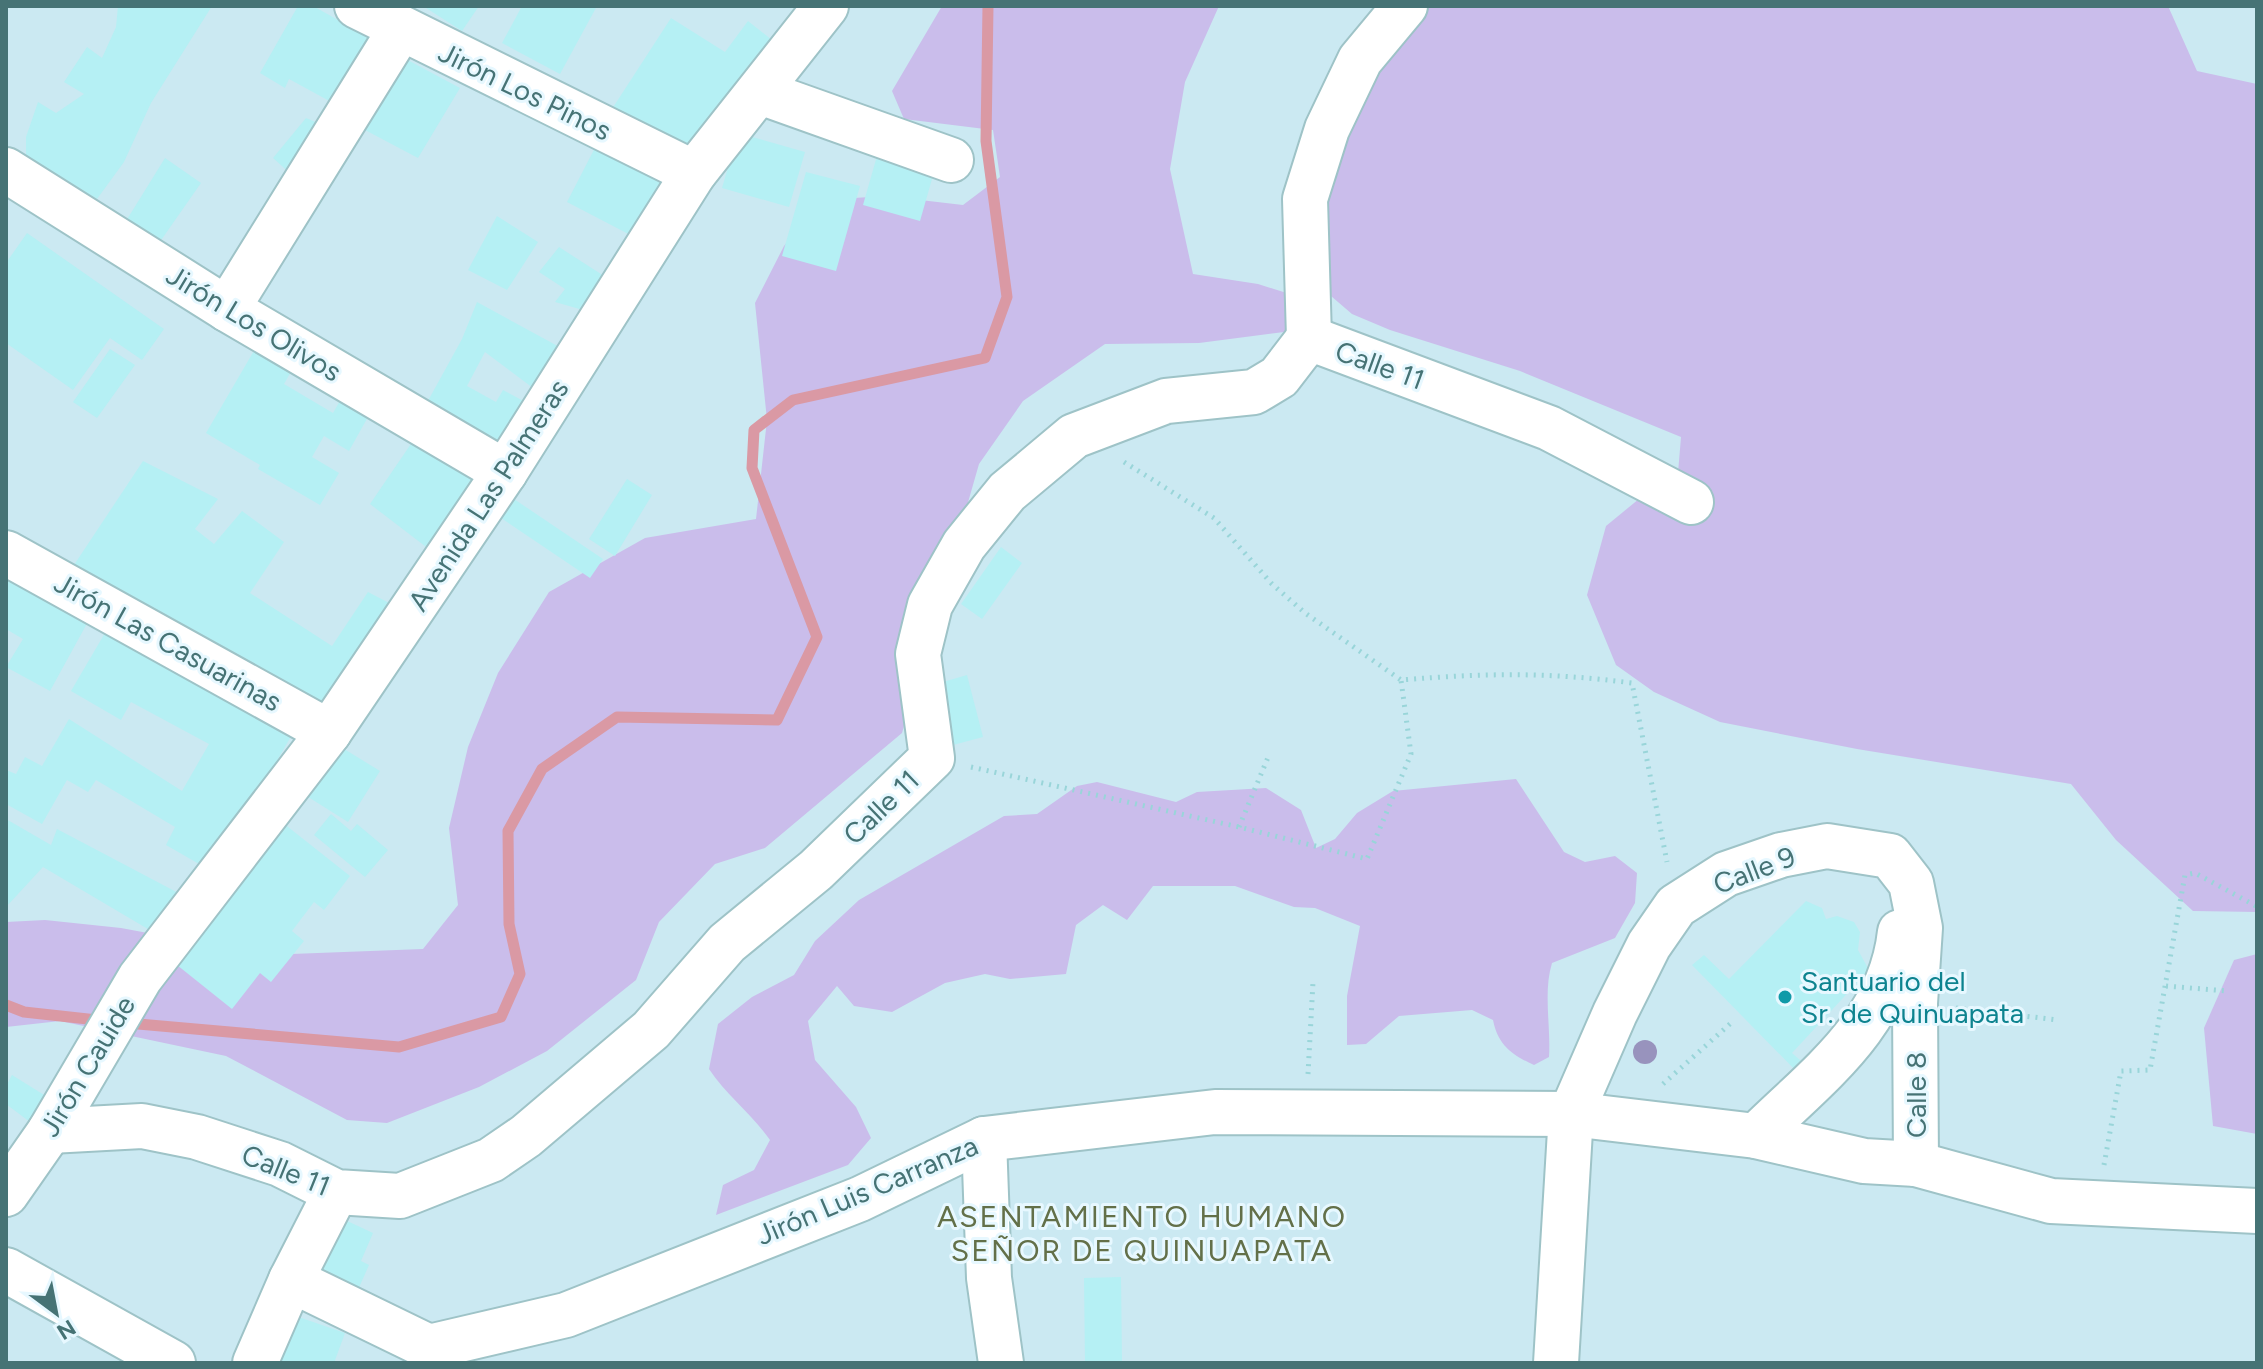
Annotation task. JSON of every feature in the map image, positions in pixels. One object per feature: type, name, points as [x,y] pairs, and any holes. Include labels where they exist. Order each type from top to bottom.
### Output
[{"type":"street","name":"Jirón Los Pinos","points":[[357,6],[400,30],[694,173]]},
{"type":"street","name":"Avenida Las Palmeras","points":[[140,978],[329,732],[505,472],[694,173],[826,6]]},
{"type":"street","points":[[1309,338],[1305,199],[1327,129],[1360,60],[1405,6]]},
{"type":"street","points":[[227,309],[400,30]]},
{"type":"street","points":[[760,92],[951,160]]},
{"type":"street","name":"Jirón Los Olivos","points":[[6,170],[227,309],[505,472]]},
{"type":"street","name":"Calle 11","points":[[60,1113],[197,1137],[280,1164],[336,1192],[400,1196],[491,1160],[526,1136],[651,1030],[727,943],[816,870],[932,758],[918,654],[930,605],[964,545],[1007,492],[1074,436],[1166,401],[1254,392],[1279,377],[1309,338],[1549,428],[1691,502]]},
{"type":"street","name":"Jirón Las Casuarinas","points":[[6,553],[329,732]]},
{"type":"street","name":"Calle 9","points":[[1571,1114],[1649,945],[1676,906],[1726,874],[1781,855],[1827,846],[1890,856],[1911,883]]},
{"type":"street","points":[[1756,1136],[1863,1030],[1886,989],[1898,948],[1903,905],[1911,883]]},
{"type":"street","name":"Calle 8","points":[[1911,883],[1920,928],[1915,1003],[1916,1164]]},
{"type":"street","name":"Jirón Cauide","points":[[6,1194],[60,1113],[140,978]]},
{"type":"street","name":"Jirón Luis Carranza","points":[[291,1280],[426,1355],[566,1315],[860,1199],[984,1139],[1215,1112],[1571,1114],[1756,1136],[1864,1161],[1916,1164],[2051,1201],[2097,1206],[2257,1211]]},
{"type":"street","points":[[1556,1363],[1571,1114]]},
{"type":"street","points":[[984,1139],[989,1278],[1001,1363]]},
{"type":"street","points":[[255,1363],[291,1280],[336,1192]]},
{"type":"street","points":[[6,1270],[173,1363]]},
{"type":"path","points":[[1074,436],[1147,475],[1214,518],[1272,584],[1401,680],[1499,672],[1557,673],[1632,683],[1676,906]]},
{"type":"path","points":[[932,758],[1367,859],[1411,754],[1401,680]]},
{"type":"path","points":[[1239,827],[1269,755]]},
{"type":"path","points":[[2097,1206],[2121,1071],[2150,1070],[2185,875],[2195,873],[2256,906]]},
{"type":"path","points":[[1306,1111],[1313,982]]},
{"type":"path","points":[[2166,986],[2227,991]]},
{"type":"path","points":[[1915,1003],[2058,1020]]},
{"type":"path","points":[[1656,1090],[1731,1023]]},
{"type":"shaded area","points":[[6,6],[2257,6],[2257,1363],[6,1363]]},
{"type":"shaded area","points":[[942,6],[1219,6],[1185,82],[1170,169],[1193,274],[1258,284],[1312,301],[1292,331],[1199,343],[1105,344],[1023,401],[979,464],[902,733],[765,848],[715,864],[659,922],[636,980],[547,1051],[479,1087],[387,1123],[347,1120],[226,1056],[60,1021],[6,1027],[6,922],[45,920],[121,928],[265,955],[423,949],[458,905],[449,828],[468,747],[498,673],[549,592],[645,538],[756,519],[767,420],[755,303],[784,246],[822,200],[886,196],[963,205],[1000,177],[993,130],[904,119],[892,91]]},
{"type":"shaded area","points":[[1425,6],[2168,6],[2197,71],[2257,84],[2257,912],[2193,911],[2116,840],[2071,784],[1857,749],[1720,722],[1654,692],[1616,665],[1587,595],[1606,526],[1645,494],[1678,473],[1681,437],[1520,371],[1390,330],[1352,314],[1317,284],[1315,207],[1369,82]]},
{"type":"shaded area","points":[[1516,779],[1564,852],[1585,862],[1615,856],[1637,873],[1635,903],[1615,938],[1552,963],[1548,998],[1549,1057],[1534,1065],[1519,1057],[1502,1043],[1493,1020],[1472,1010],[1399,1016],[1366,1044],[1347,1045],[1347,996],[1360,926],[1315,908],[1294,907],[1235,886],[1153,886],[1127,920],[1103,905],[1076,925],[1066,974],[1010,979],[985,974],[945,983],[892,1012],[854,1006],[837,986],[808,1021],[815,1060],[856,1107],[871,1138],[848,1165],[716,1215],[723,1185],[754,1170],[770,1140],[709,1069],[718,1024],[752,997],[794,975],[815,941],[859,900],[1004,816],[1037,814],[1077,786],[1097,782],[1176,802],[1197,792],[1266,788],[1301,810],[1316,848],[1335,839],[1357,813],[1393,791]]},
{"type":"shaded area","points":[[2257,954],[2257,1134],[2213,1126],[2204,1028],[2234,960]]},
{"type":"building","points":[[118,6],[212,6],[151,103],[124,162],[97,199],[26,161],[26,137],[38,102],[56,113],[84,94],[64,82],[87,47],[102,58],[116,27]]},
{"type":"building","points":[[298,6],[313,6],[381,44],[344,109],[289,79],[285,88],[260,73]]},
{"type":"building","points":[[423,6],[479,6],[462,31]]},
{"type":"building","points":[[522,6],[597,6],[560,74],[502,43]]},
{"type":"building","points":[[671,18],[725,52],[748,21],[772,40],[756,67],[748,66],[687,161],[610,112]]},
{"type":"building","points":[[402,57],[460,88],[418,158],[365,130]]},
{"type":"building","points":[[306,118],[323,125],[292,175],[273,158]]},
{"type":"building","points":[[738,133],[805,152],[789,207],[722,188]]},
{"type":"building","points":[[599,140],[670,178],[638,239],[567,202]]},
{"type":"building","points":[[877,156],[934,172],[920,221],[863,205]]},
{"type":"building","points":[[165,158],[201,183],[157,246],[126,221]]},
{"type":"building","points":[[806,172],[860,186],[836,271],[782,256]]},
{"type":"building","points":[[497,216],[538,242],[507,290],[468,270]]},
{"type":"building","points":[[27,233],[164,329],[142,360],[110,338],[73,390],[6,343],[6,263]]},
{"type":"building","points":[[559,247],[604,276],[583,310],[555,302],[565,289],[539,272]]},
{"type":"building","points":[[477,302],[565,350],[537,391],[485,352],[467,386],[496,402],[503,390],[533,406],[508,454],[424,408],[462,339]]},
{"type":"building","points":[[110,349],[135,365],[97,418],[73,402]]},
{"type":"building","points":[[255,349],[292,370],[284,384],[333,413],[345,392],[373,408],[349,451],[324,436],[312,457],[339,473],[320,505],[258,469],[260,465],[206,433]]},
{"type":"building","points":[[415,438],[483,478],[434,553],[370,504]]},
{"type":"building","points":[[143,461],[218,499],[195,529],[214,544],[242,511],[284,542],[250,593],[332,646],[368,592],[395,606],[328,710],[140,607],[74,565]]},
{"type":"building","points":[[627,479],[652,495],[615,556],[589,539]]},
{"type":"building","points":[[511,497],[603,559],[590,578],[498,516]]},
{"type":"building","points":[[1001,547],[1022,563],[982,619],[961,604]]},
{"type":"building","points":[[6,576],[90,618],[50,691],[6,667],[23,639],[6,629]]},
{"type":"building","points":[[109,626],[297,726],[213,872],[166,845],[175,827],[96,780],[88,792],[67,780],[42,824],[6,804],[6,770],[16,774],[25,757],[42,766],[69,719],[182,791],[209,744],[131,702],[121,720],[71,691]]},
{"type":"building","points":[[967,675],[983,737],[953,745],[936,684]]},
{"type":"building","points":[[336,744],[380,771],[348,822],[305,795]]},
{"type":"building","points":[[331,814],[351,831],[357,824],[388,850],[365,877],[314,835]]},
{"type":"building","points":[[6,819],[51,845],[57,829],[184,896],[158,935],[43,867],[6,907]]},
{"type":"building","points":[[278,819],[350,876],[324,910],[314,902],[292,931],[304,941],[271,982],[260,973],[232,1009],[167,957]]},
{"type":"building","name":"Santuario del Sr. de Quinuapata","points":[[1806,901],[1822,908],[1826,919],[1837,916],[1854,922],[1860,932],[1858,950],[1869,970],[1792,1053],[1808,1067],[1800,1075],[1692,965],[1704,955],[1729,979]]},
{"type":"building","points":[[12,1075],[57,1103],[42,1131],[6,1104],[6,1086]]},
{"type":"building","points":[[343,1219],[373,1233],[361,1261],[369,1265],[353,1301],[314,1284]]},
{"type":"building","points":[[1121,1277],[1122,1363],[1085,1363],[1084,1278]]},
{"type":"building","points":[[287,1313],[345,1333],[334,1363],[269,1363]]},
{"type":"waterway","points":[[127,1023],[399,1047],[501,1017],[520,974],[509,924],[508,831],[542,769],[617,717],[777,720],[817,637],[752,468],[754,430],[793,400],[985,358],[1007,297],[986,141],[988,6]]},
{"type":"waterway","points":[[6,1005],[24,1012],[106,1021]]},
{"type":"place","name":"Santuario del Sr. de Quinuapata","points":[[1785,997]]},
{"type":"district","name":"ASENTAMIENTO HUMANO SEÑOR DE QUINUAPATA","points":[[1142,1233]]}]
